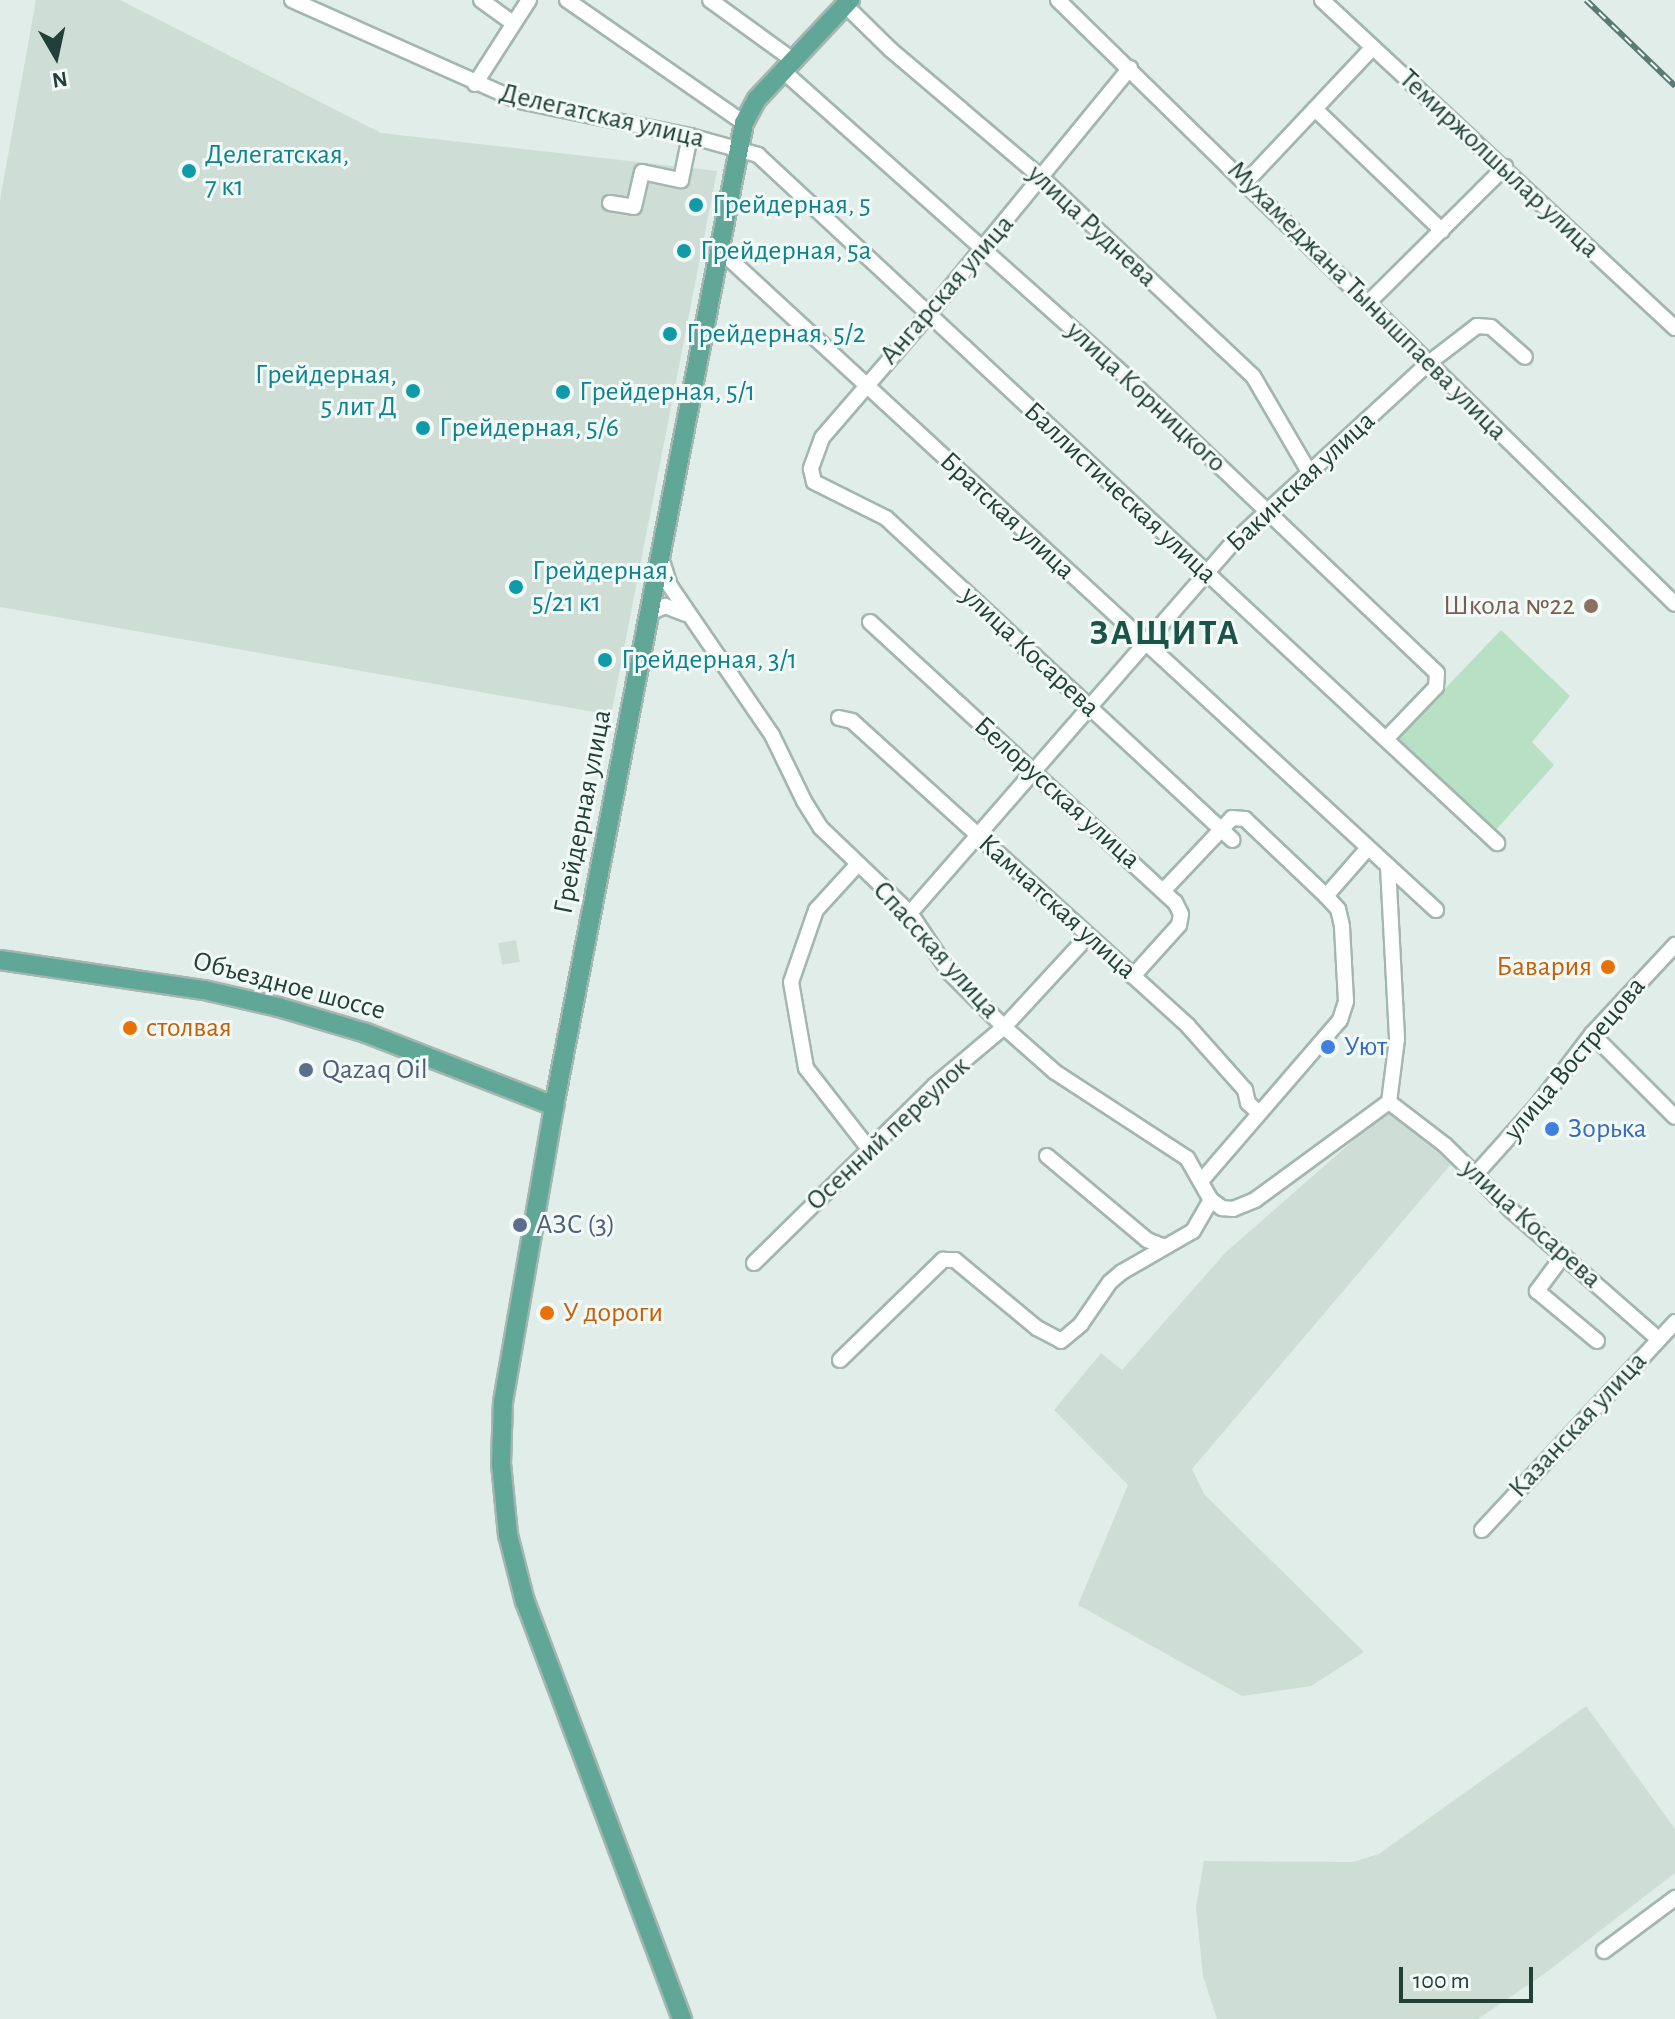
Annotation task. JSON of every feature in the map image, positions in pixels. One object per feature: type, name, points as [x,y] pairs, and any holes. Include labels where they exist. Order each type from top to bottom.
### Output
[{"type":"main road","name":"Грейдерная улица","points":[[682,2019],[525,1602],[508,1535],[501,1464],[506,1377],[554,1106],[722,252],[744,123],[757,99],[847,2]]},
{"type":"main road","name":"Объездное шоссе","points":[[0,960],[204,990],[278,1007],[391,1042],[554,1106]]},
{"type":"street","points":[[481,0],[513,23]]},
{"type":"street","points":[[475,84],[529,0]]},
{"type":"street","points":[[567,0],[744,123]]},
{"type":"street","name":"улица Корницкого","points":[[710,0],[788,65],[1437,673],[1436,687],[1386,739]]},
{"type":"street","name":"Мухамеджана Тынышпаева улица","points":[[1058,0],[1675,604]]},
{"type":"street","name":"Темиржолшылар улица","points":[[1322,0],[1675,328]]},
{"type":"street","name":"Делегатская улица","points":[[295,1],[475,84],[519,101],[739,149]]},
{"type":"street","name":"улица Руднева","points":[[847,2],[891,50],[1042,178],[1253,376],[1309,472]]},
{"type":"street","points":[[1246,182],[1373,47]]},
{"type":"street","name":"Ангарская улица","points":[[814,482],[811,469],[822,438],[984,248],[1130,68]]},
{"type":"street","points":[[1315,109],[1442,231]]},
{"type":"street","points":[[610,203],[634,207],[642,172],[681,180],[690,136]]},
{"type":"street","name":"Баллистическая улица","points":[[739,149],[758,155],[1497,843]]},
{"type":"street","points":[[1369,302],[1505,167]]},
{"type":"street","name":"Братская улица","points":[[722,252],[1436,910]]},
{"type":"street","name":"Бакинская улица","points":[[910,913],[1030,771],[1206,574],[1309,472],[1430,362],[1477,326],[1491,327],[1525,357]]},
{"type":"street","name":"улица Косарева","points":[[814,482],[886,518],[1233,840]]},
{"type":"street","name":"Спасская улица","points":[[661,556],[670,586],[772,735],[804,801],[821,828],[910,913],[950,973],[1004,1027],[1055,1072],[1187,1158],[1211,1200]]},
{"type":"street","points":[[650,613],[670,606],[690,616]]},
{"type":"street","name":"Белорусская улица","points":[[870,622],[1164,890],[1181,914],[1179,925],[1133,976]]},
{"type":"street","name":"Камчатская улица","points":[[839,718],[852,721],[1188,1026],[1245,1090],[1248,1103],[1259,1113]]},
{"type":"street","points":[[1164,890],[1232,818],[1245,819],[1338,909],[1342,926],[1346,1001],[1340,1020],[1202,1180]]},
{"type":"street","points":[[1326,896],[1367,849]]},
{"type":"street","points":[[858,864],[816,910],[791,982],[806,1068],[869,1149]]},
{"type":"street","points":[[840,1360],[943,1260],[955,1260],[1037,1328],[1061,1341],[1081,1324],[1110,1282],[1193,1231],[1211,1200],[1222,1208],[1233,1209],[1255,1200],[1389,1102],[1397,1039],[1388,866]]},
{"type":"street","name":"Осенний переулок","points":[[754,1263],[935,1085],[1004,1027],[1088,936]]},
{"type":"street","name":"улица Вострецова","points":[[1475,1175],[1537,1106],[1592,1034],[1675,945]]},
{"type":"street","points":[[1592,1034],[1675,1117]]},
{"type":"street","name":"улица Косарева","points":[[1389,1102],[1404,1110],[1658,1339]]},
{"type":"street","points":[[1047,1156],[1147,1240],[1165,1247]]},
{"type":"street","points":[[1563,1256],[1537,1291],[1597,1341]]},
{"type":"street","name":"Казанская улица","points":[[1482,1530],[1675,1322]]},
{"type":"street","points":[[1604,1951],[1675,1898]]},
{"type":"shaded area","points":[[36,0],[120,0],[381,133],[717,171],[611,715],[0,607],[0,200]]},
{"type":"shaded area","points":[[516,940],[520,962],[502,965],[498,943]]},
{"type":"shaded area","points":[[1388,1110],[1452,1163],[1192,1469],[1204,1494],[1364,1652],[1311,1686],[1242,1696],[1078,1605],[1128,1485],[1054,1410],[1101,1353],[1122,1370],[1226,1252]]},
{"type":"shaded area","points":[[1586,1706],[1675,1829],[1675,1873],[1544,1974],[1478,2019],[1217,2019],[1203,1976],[1196,1907],[1204,1861],[1353,1862],[1379,1854]]},
{"type":"green space","points":[[1501,630],[1570,696],[1532,742],[1554,765],[1494,832],[1396,740]]},
{"type":"railway","points":[[1586,0],[1675,86]]},
{"type":"place","name":"Делегатская, 7 к1","points":[[189,171]]},
{"type":"place","name":"Грейдерная, 5","points":[[696,205]]},
{"type":"place","name":"Грейдерная, 5а","points":[[684,251]]},
{"type":"place","name":"Грейдерная, 5/2","points":[[670,334]]},
{"type":"place","name":"Грейдерная, 5 лит Д","points":[[413,391]]},
{"type":"place","name":"Грейдерная, 5/1","points":[[563,392]]},
{"type":"place","name":"Грейдерная, 5/6","points":[[423,428]]},
{"type":"place","name":"Грейдерная, 5/21 к1","points":[[516,587]]},
{"type":"place","name":"Школа №22","points":[[1591,606]]},
{"type":"place","name":"Грейдерная, 3/1","points":[[605,660]]},
{"type":"place","name":"Бавария","points":[[1608,967]]},
{"type":"place","name":"столвая","points":[[130,1028]]},
{"type":"place","name":"Уют","points":[[1328,1047]]},
{"type":"place","name":"Qazaq Oil","points":[[306,1070]]},
{"type":"place","name":"Зорька","points":[[1552,1129]]},
{"type":"place","name":"АЗС (3)","points":[[520,1225]]},
{"type":"place","name":"У дороги","points":[[547,1313]]},
{"type":"district","name":"ЗАЩИТА","points":[[1165,634]]}]
